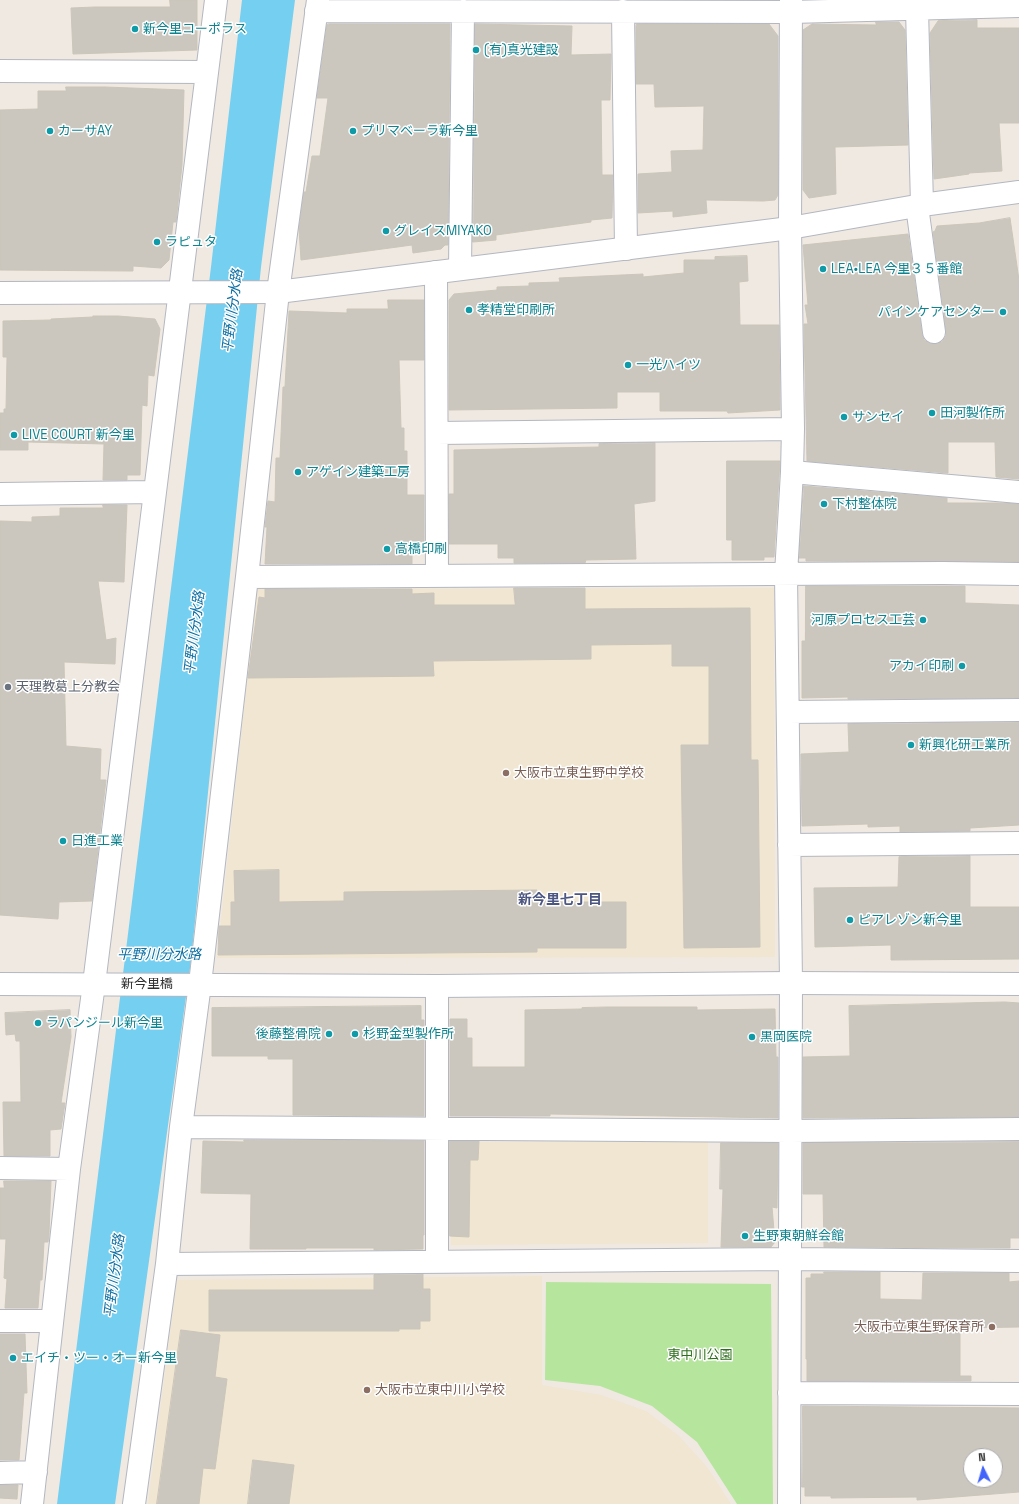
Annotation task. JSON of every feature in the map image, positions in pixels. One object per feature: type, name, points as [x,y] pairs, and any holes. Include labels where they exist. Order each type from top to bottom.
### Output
[{"type":"street","points":[[32,1504],[69,1169],[94,984],[216,0]]},
{"type":"street","points":[[134,1504],[167,1264],[181,1127],[200,984],[248,577],[278,292],[317,5],[463,11],[623,11],[791,6],[917,9],[1019,6]]},
{"type":"street","points":[[789,1504],[791,983],[786,574],[793,429],[790,228],[791,6]]},
{"type":"street","points":[[917,9],[919,206],[934,332]]},
{"type":"street","points":[[460,269],[463,11]]},
{"type":"street","points":[[623,11],[626,249]]},
{"type":"street","points":[[0,71],[207,72]]},
{"type":"street","points":[[0,293],[278,292],[790,228],[919,206],[1019,192]]},
{"type":"street","points":[[436,272],[438,576]]},
{"type":"street","points":[[437,433],[793,429]]},
{"type":"street","points":[[792,472],[1019,492]]},
{"type":"street","points":[[0,494],[155,492]]},
{"type":"street","points":[[248,577],[943,573],[1019,574]]},
{"type":"street","points":[[788,712],[1019,710]]},
{"type":"street","points":[[790,845],[1019,843]]},
{"type":"street","name":"新今里橋","points":[[0,984],[437,986],[791,983],[1019,984]]},
{"type":"street","points":[[437,986],[437,1261]]},
{"type":"street","points":[[181,1127],[790,1131],[1019,1129]]},
{"type":"street","points":[[0,1168],[69,1169]]},
{"type":"street","points":[[167,1264],[790,1259],[1019,1261]]},
{"type":"street","points":[[0,1321],[52,1321]]},
{"type":"street","points":[[789,1393],[1019,1394]]},
{"type":"street","points":[[0,1473],[36,1472]]},
{"type":"shaded area","name":"大阪市立東生野中学校","points":[[774,588],[775,957],[217,958],[257,589]]},
{"type":"shaded area","points":[[708,1140],[708,1243],[451,1245],[451,1142]]},
{"type":"shaded area","name":"大阪市立東中川小学校","points":[[542,1276],[542,1385],[601,1395],[646,1411],[679,1436],[707,1467],[731,1504],[148,1504],[177,1280]]},
{"type":"green space","name":"東中川公園","points":[[546,1282],[771,1284],[773,1504],[737,1504],[697,1442],[652,1406],[600,1386],[545,1380]]},
{"type":"water","name":"平野川分水路","points":[[242,0],[295,0],[261,267],[191,961],[115,1504],[57,1504],[211,267]]},
{"type":"building","name":"新今里コーポラス","points":[[170,0],[197,0],[197,50],[73,54],[71,8],[170,7]]},
{"type":"building","points":[[977,20],[977,28],[1019,28],[1019,123],[999,123],[1002,171],[969,173],[934,179],[930,33],[938,21]]},
{"type":"building","points":[[876,22],[899,22],[905,30],[908,145],[835,147],[836,194],[809,198],[803,190],[803,30],[812,24],[876,25]]},
{"type":"building","points":[[450,24],[448,245],[445,245],[441,249],[413,253],[412,245],[301,260],[299,229],[304,192],[306,192],[312,156],[320,156],[328,98],[317,98],[327,25]]},
{"type":"building","points":[[475,24],[572,26],[571,55],[611,54],[610,100],[601,100],[602,175],[613,175],[612,218],[496,235],[496,240],[473,242]]},
{"type":"building","points":[[637,24],[769,24],[778,36],[778,195],[775,200],[706,200],[707,213],[673,217],[673,211],[638,213],[638,174],[672,172],[671,151],[703,150],[704,106],[655,107],[654,84],[636,84]]},
{"type":"building","points":[[66,87],[184,90],[182,165],[176,222],[173,222],[169,260],[161,268],[133,266],[133,271],[0,270],[0,110],[38,109],[38,91],[66,91]]},
{"type":"building","points":[[1010,218],[1019,280],[1019,479],[996,477],[995,442],[948,442],[948,473],[807,461],[804,324],[808,324],[805,305],[808,305],[803,245],[908,234],[922,334],[924,340],[935,344],[942,342],[946,336],[946,330],[933,232],[937,226],[979,223]]},
{"type":"building","points":[[747,256],[748,281],[739,282],[740,325],[779,325],[780,410],[728,413],[727,411],[660,411],[660,392],[617,392],[617,408],[449,410],[449,300],[454,294],[497,290],[497,287],[529,286],[529,283],[560,282],[559,278],[643,274],[643,277],[684,273],[684,260],[715,260],[715,257]]},
{"type":"building","points":[[388,300],[424,300],[424,360],[399,360],[401,428],[404,428],[404,451],[407,451],[407,495],[424,495],[424,544],[412,545],[412,564],[265,564],[267,527],[265,527],[268,501],[275,502],[276,458],[280,458],[283,387],[285,387],[289,311],[347,313],[347,309],[388,309]]},
{"type":"building","points":[[93,316],[118,316],[155,319],[160,329],[154,376],[148,375],[147,406],[142,405],[140,475],[127,475],[127,480],[103,480],[104,444],[28,442],[28,450],[0,450],[0,413],[4,413],[4,409],[6,409],[7,357],[3,357],[3,321],[51,320]]},
{"type":"building","points":[[655,443],[655,501],[634,504],[636,559],[586,560],[585,563],[514,563],[514,558],[498,558],[498,544],[449,544],[449,494],[454,494],[454,450],[599,447],[599,444]]},
{"type":"building","points":[[727,461],[780,461],[774,557],[764,557],[764,560],[732,560],[732,540],[727,540]]},
{"type":"building","points":[[804,486],[947,498],[947,503],[1019,504],[1019,562],[806,561],[806,558],[799,558]]},
{"type":"building","points":[[103,505],[127,505],[124,582],[98,581],[106,640],[116,638],[115,664],[64,662],[66,746],[101,749],[100,780],[106,780],[92,901],[59,902],[58,919],[0,915],[0,521],[32,522],[32,517],[60,516],[60,508],[103,508]]},
{"type":"building","points":[[806,586],[965,586],[965,603],[1019,605],[1019,698],[802,698],[802,641],[805,641]]},
{"type":"building","points":[[514,588],[585,588],[585,609],[750,608],[751,760],[758,760],[760,947],[684,948],[681,745],[709,745],[709,666],[672,666],[672,644],[591,645],[591,659],[433,661],[434,676],[248,678],[259,597],[265,598],[265,589],[412,589],[412,594],[434,593],[434,605],[515,605]]},
{"type":"building","points":[[1019,722],[1019,825],[970,828],[970,831],[900,832],[900,826],[868,827],[868,824],[802,826],[801,754],[849,752],[848,724]]},
{"type":"building","points":[[970,856],[970,907],[1019,907],[1019,959],[891,960],[891,945],[815,947],[814,888],[898,887],[899,857]]},
{"type":"building","points":[[279,870],[279,902],[344,901],[344,892],[537,890],[537,902],[626,902],[626,948],[537,948],[537,952],[218,955],[219,926],[231,926],[231,902],[235,902],[234,871]]},
{"type":"building","points":[[1005,1002],[1019,1003],[1019,1117],[803,1118],[803,1057],[850,1056],[849,1006]]},
{"type":"building","points":[[421,1006],[421,1020],[424,1020],[424,1116],[293,1115],[293,1059],[268,1059],[268,1056],[212,1056],[212,1008]]},
{"type":"building","points":[[607,1007],[697,1007],[697,1010],[775,1009],[776,1057],[778,1057],[778,1118],[550,1114],[550,1116],[450,1116],[450,1019],[467,1019],[467,1038],[472,1038],[472,1067],[525,1067],[525,1010]]},
{"type":"building","points":[[70,1010],[71,1037],[61,1103],[65,1103],[61,1129],[50,1130],[50,1156],[4,1156],[3,1102],[21,1102],[20,1041],[16,1041],[15,1034],[6,1035],[5,1013]]},
{"type":"building","points":[[244,1140],[424,1141],[423,1249],[250,1249],[251,1194],[201,1193],[203,1141],[244,1142]]},
{"type":"building","points":[[450,1141],[479,1141],[478,1160],[470,1160],[469,1237],[450,1236]]},
{"type":"building","points":[[1019,1142],[1019,1238],[1010,1238],[1010,1248],[824,1247],[823,1194],[803,1194],[803,1143]]},
{"type":"building","points":[[721,1143],[778,1143],[777,1208],[772,1207],[775,1242],[771,1247],[721,1247],[723,1189],[720,1189]]},
{"type":"building","points":[[4,1181],[51,1181],[49,1234],[48,1242],[44,1242],[42,1280],[40,1280],[38,1308],[5,1308],[7,1279],[4,1278],[6,1239],[0,1239],[0,1188],[4,1188]]},
{"type":"building","points":[[824,1272],[880,1272],[880,1299],[922,1300],[923,1273],[1009,1273],[1009,1282],[1019,1281],[1019,1327],[960,1328],[960,1376],[971,1376],[971,1381],[807,1381],[806,1278],[811,1278],[811,1274],[824,1274]]},
{"type":"building","points":[[423,1274],[423,1289],[430,1289],[430,1321],[420,1321],[420,1329],[399,1329],[399,1331],[209,1331],[209,1290],[374,1290],[374,1275]]},
{"type":"building","points":[[181,1330],[220,1335],[215,1377],[227,1379],[215,1469],[203,1468],[199,1504],[157,1504]]},
{"type":"building","points":[[0,1334],[25,1334],[27,1393],[24,1393],[19,1460],[0,1460]]},
{"type":"building","points":[[803,1406],[1019,1408],[1019,1492],[917,1500],[917,1497],[831,1498],[831,1496],[805,1496],[805,1487],[802,1487]]},
{"type":"building","points":[[253,1460],[294,1465],[289,1504],[248,1504]]},
{"type":"building","points":[[0,1485],[18,1485],[17,1499],[0,1498]]},
{"type":"place","name":"新今里コーポラス","points":[[135,29]]},
{"type":"place","name":"(有)真光建設","points":[[476,50]]},
{"type":"place","name":"カーサAY","points":[[50,131]]},
{"type":"place","name":"プリマベーラ新今里","points":[[353,131]]},
{"type":"place","name":"グレイスMIYAKO","points":[[386,231]]},
{"type":"place","name":"ラピュタ","points":[[157,242]]},
{"type":"place","name":"LEA•LEA 今里３５番館","points":[[823,269]]},
{"type":"place","name":"孝精堂印刷所","points":[[469,310]]},
{"type":"place","name":"パインケアセンター","points":[[1003,312]]},
{"type":"place","name":"一光ハイツ","points":[[628,365]]},
{"type":"place","name":"田河製作所","points":[[932,413]]},
{"type":"place","name":"サンセイ","points":[[844,417]]},
{"type":"place","name":"LIVE COURT 新今里","points":[[14,435]]},
{"type":"place","name":"アゲイン建築工房","points":[[298,472]]},
{"type":"place","name":"下村整体院","points":[[824,504]]},
{"type":"place","name":"高橋印刷","points":[[387,549]]},
{"type":"place","name":"河原プロセス工芸","points":[[923,620]]},
{"type":"place","name":"アカイ印刷","points":[[962,666]]},
{"type":"place","name":"天理教葛上分教会","points":[[8,687]]},
{"type":"place","name":"新興化研工業所","points":[[911,745]]},
{"type":"place","name":"大阪市立東生野中学校","points":[[506,773]]},
{"type":"place","name":"日進工業","points":[[63,841]]},
{"type":"place","name":"ピアレゾン新今里","points":[[850,920]]},
{"type":"place","name":"ラパンジール新今里","points":[[38,1023]]},
{"type":"place","name":"後藤整骨院","points":[[329,1034]]},
{"type":"place","name":"杉野金型製作所","points":[[355,1034]]},
{"type":"place","name":"黒岡医院","points":[[752,1037]]},
{"type":"place","name":"生野東朝鮮会館","points":[[745,1236]]},
{"type":"place","name":"大阪市立東生野保育所","points":[[992,1327]]},
{"type":"place","name":"エイチ・ツー・オー新今里","points":[[13,1358]]},
{"type":"place","name":"大阪市立東中川小学校","points":[[367,1390]]},
{"type":"district","name":"新今里七丁目","points":[[560,900]]}]
